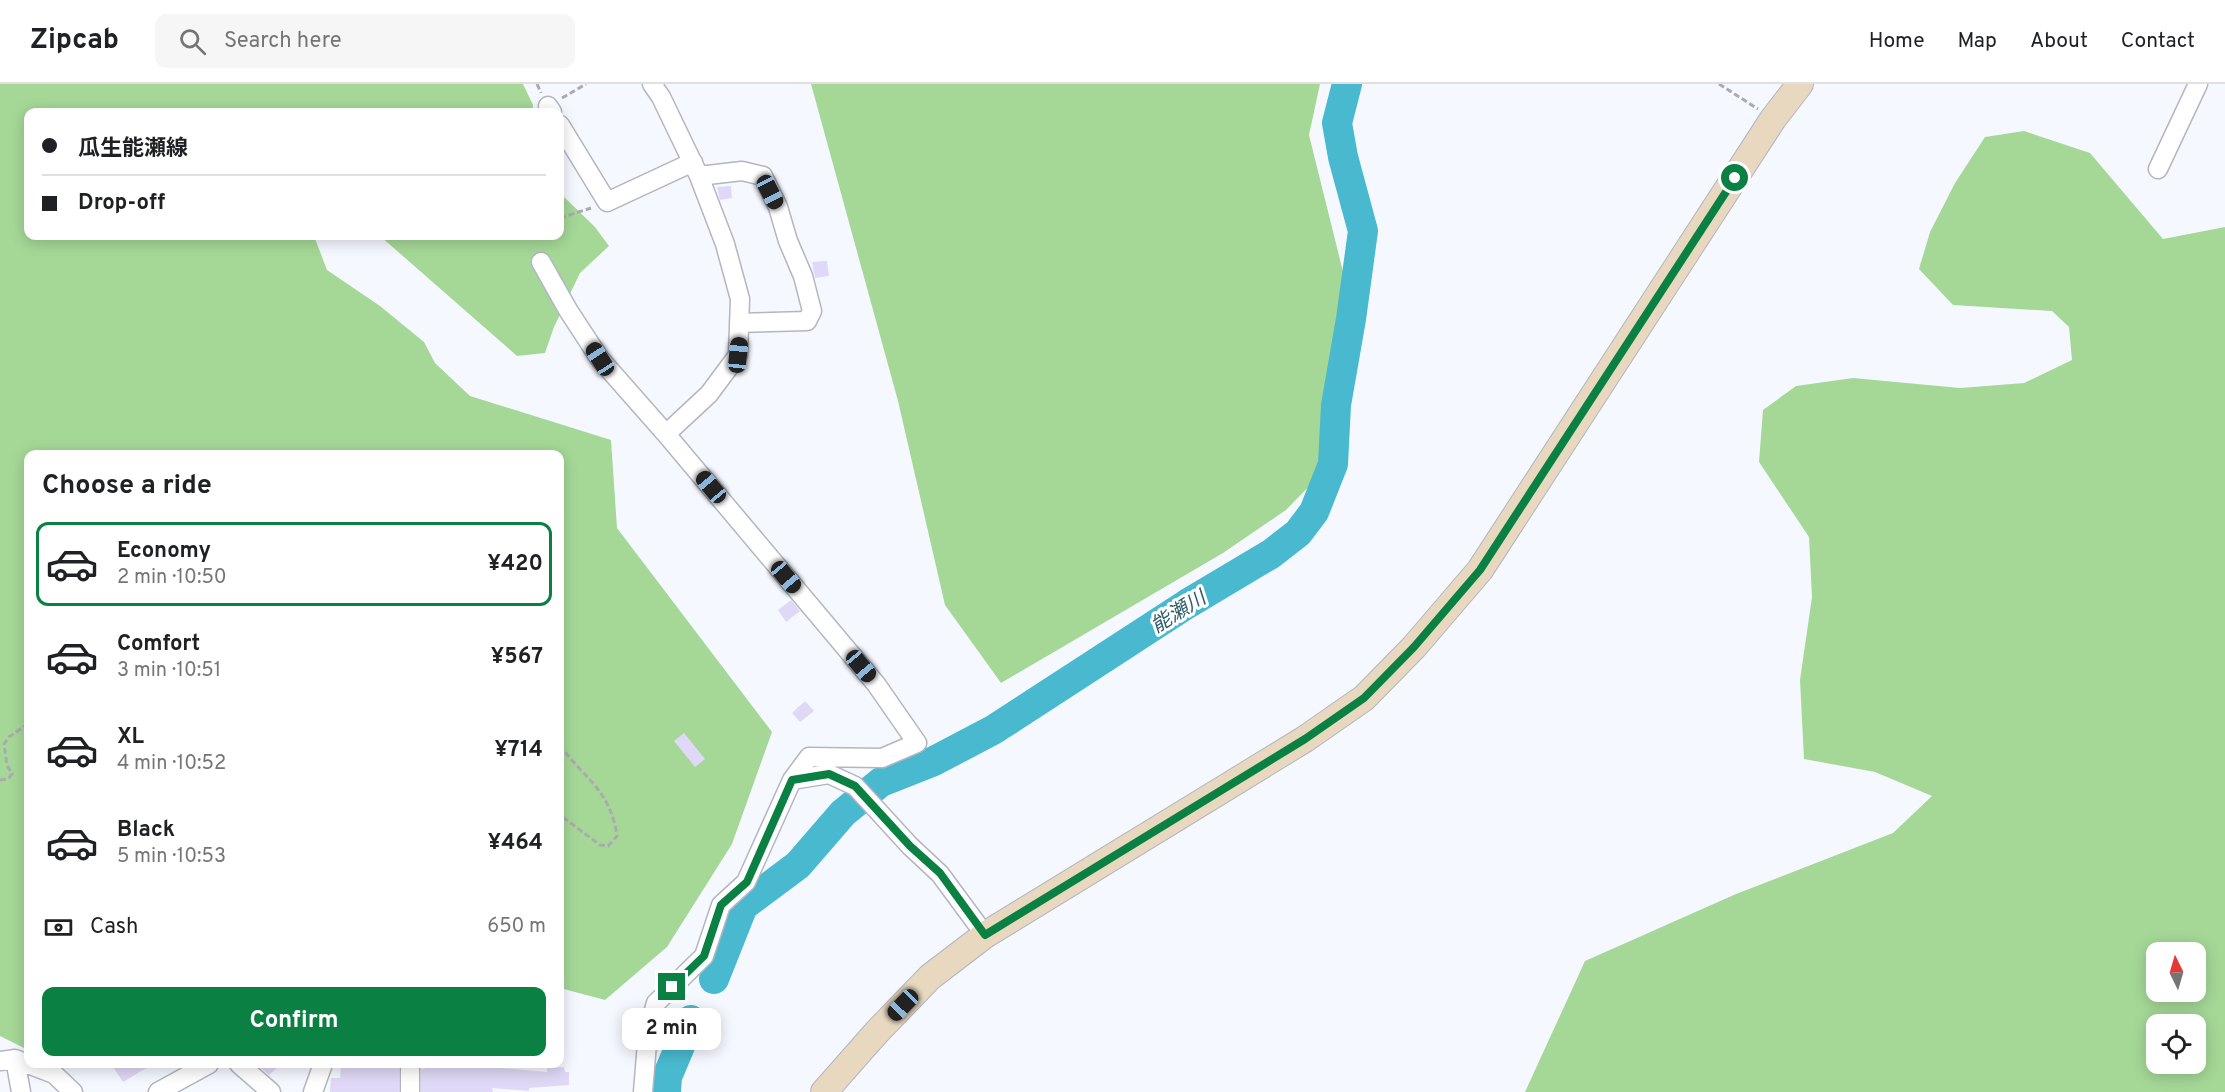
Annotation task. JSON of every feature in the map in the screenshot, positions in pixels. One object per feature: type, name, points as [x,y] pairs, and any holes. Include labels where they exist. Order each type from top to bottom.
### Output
[{"type":"main road","points":[[824,1092],[930,976],[985,935],[1305,739],[1364,698],[1414,647],[1480,570],[1773,119],[1800,84]]},
{"type":"street","points":[[652,84],[661,97],[696,169],[725,243],[740,298],[738,355],[709,394],[666,434]]},
{"type":"street","points":[[2158,169],[2198,84]]},
{"type":"street","points":[[564,131],[607,202],[696,169],[742,171],[763,176],[778,207],[788,241],[803,276],[812,311],[807,321],[798,323],[740,323]]},
{"type":"street","points":[[541,262],[568,310],[600,359],[876,684],[917,743],[882,758],[809,757],[792,780],[747,882],[721,905],[704,956],[656,1003],[648,1031],[643,1092]]},
{"type":"street","points":[[792,780],[829,774],[855,786],[910,846],[940,873],[985,935]]},
{"type":"street","points":[[8,1060],[21,1092]]},
{"type":"street","points":[[8,1060],[24,1065]]},
{"type":"street","points":[[34,1068],[54,1074],[73,1092]]},
{"type":"street","points":[[158,1092],[202,1068]]},
{"type":"street","points":[[244,1068],[271,1092]]},
{"type":"street","points":[[313,1092],[322,1068]]},
{"type":"street","points":[[410,1068],[410,1092]]},
{"type":"path","points":[[1719,84],[1773,119]]},
{"type":"path","points":[[564,217],[607,202]]},
{"type":"path","points":[[0,780],[8,779],[12,774],[7,765],[4,744],[9,737],[24,727]]},
{"type":"path","points":[[564,750],[600,791],[610,807],[617,836],[608,846],[600,845],[564,818]]},
{"type":"green space","points":[[0,84],[523,84],[533,108],[24,108],[24,240],[316,240],[327,270],[380,306],[424,342],[435,363],[470,396],[611,440],[617,528],[772,732],[732,844],[667,947],[605,1000],[564,989],[564,450],[24,450],[24,1048],[0,1036]]},
{"type":"green space","points":[[811,84],[1320,84],[1309,135],[1353,312],[1323,472],[1286,510],[1223,553],[1001,683],[945,605],[898,401]]},
{"type":"green space","points":[[2024,131],[2090,153],[2163,239],[2225,227],[2225,1092],[1525,1092],[1585,961],[1736,894],[1893,833],[1932,796],[1875,772],[1804,759],[1800,680],[1812,597],[1809,537],[1759,462],[1763,410],[1796,386],[1853,378],[1960,388],[2024,383],[2072,360],[2069,327],[2052,311],[1953,305],[1919,269],[1930,232],[1955,183],[1985,137]]},
{"type":"green space","points":[[564,197],[595,227],[609,246],[580,273],[554,327],[545,353],[517,356],[385,240],[564,240]]},
{"type":"building","points":[[731,186],[732,198],[720,200],[717,187]]},
{"type":"building","points":[[827,261],[829,276],[815,278],[812,262]]},
{"type":"building","points":[[791,600],[800,611],[786,622],[778,610]]},
{"type":"building","points":[[805,701],[814,711],[800,722],[792,713]]},
{"type":"building","points":[[684,733],[705,759],[695,767],[674,741]]},
{"type":"building","points":[[564,1067],[565,1072],[569,1072],[569,1085],[529,1088],[529,1091],[492,1088],[493,1092],[421,1092],[421,1069],[502,1068],[547,1072],[547,1068]]},
{"type":"building","points":[[114,1068],[146,1068],[123,1082]]},
{"type":"building","points":[[261,1068],[277,1068],[269,1075]]},
{"type":"building","points":[[341,1068],[399,1068],[399,1092],[330,1092],[331,1078],[340,1078]]},
{"type":"waterway","name":"能瀬川","points":[[714,979],[743,906],[798,865],[843,813],[881,782],[934,761],[993,730],[1187,604],[1271,554],[1298,533],[1314,512],[1333,464],[1336,405],[1363,231],[1343,157],[1337,123],[1347,84]]},
{"type":"waterway","name":"能瀬川","points":[[666,1092],[667,1077],[691,1020]]},
{"type":"route","points":[[672,987],[704,956],[721,905],[747,882],[792,780],[829,774],[855,786],[910,846],[940,873],[985,935],[1305,739],[1364,698],[1414,647],[1480,570],[1735,178]]}]
